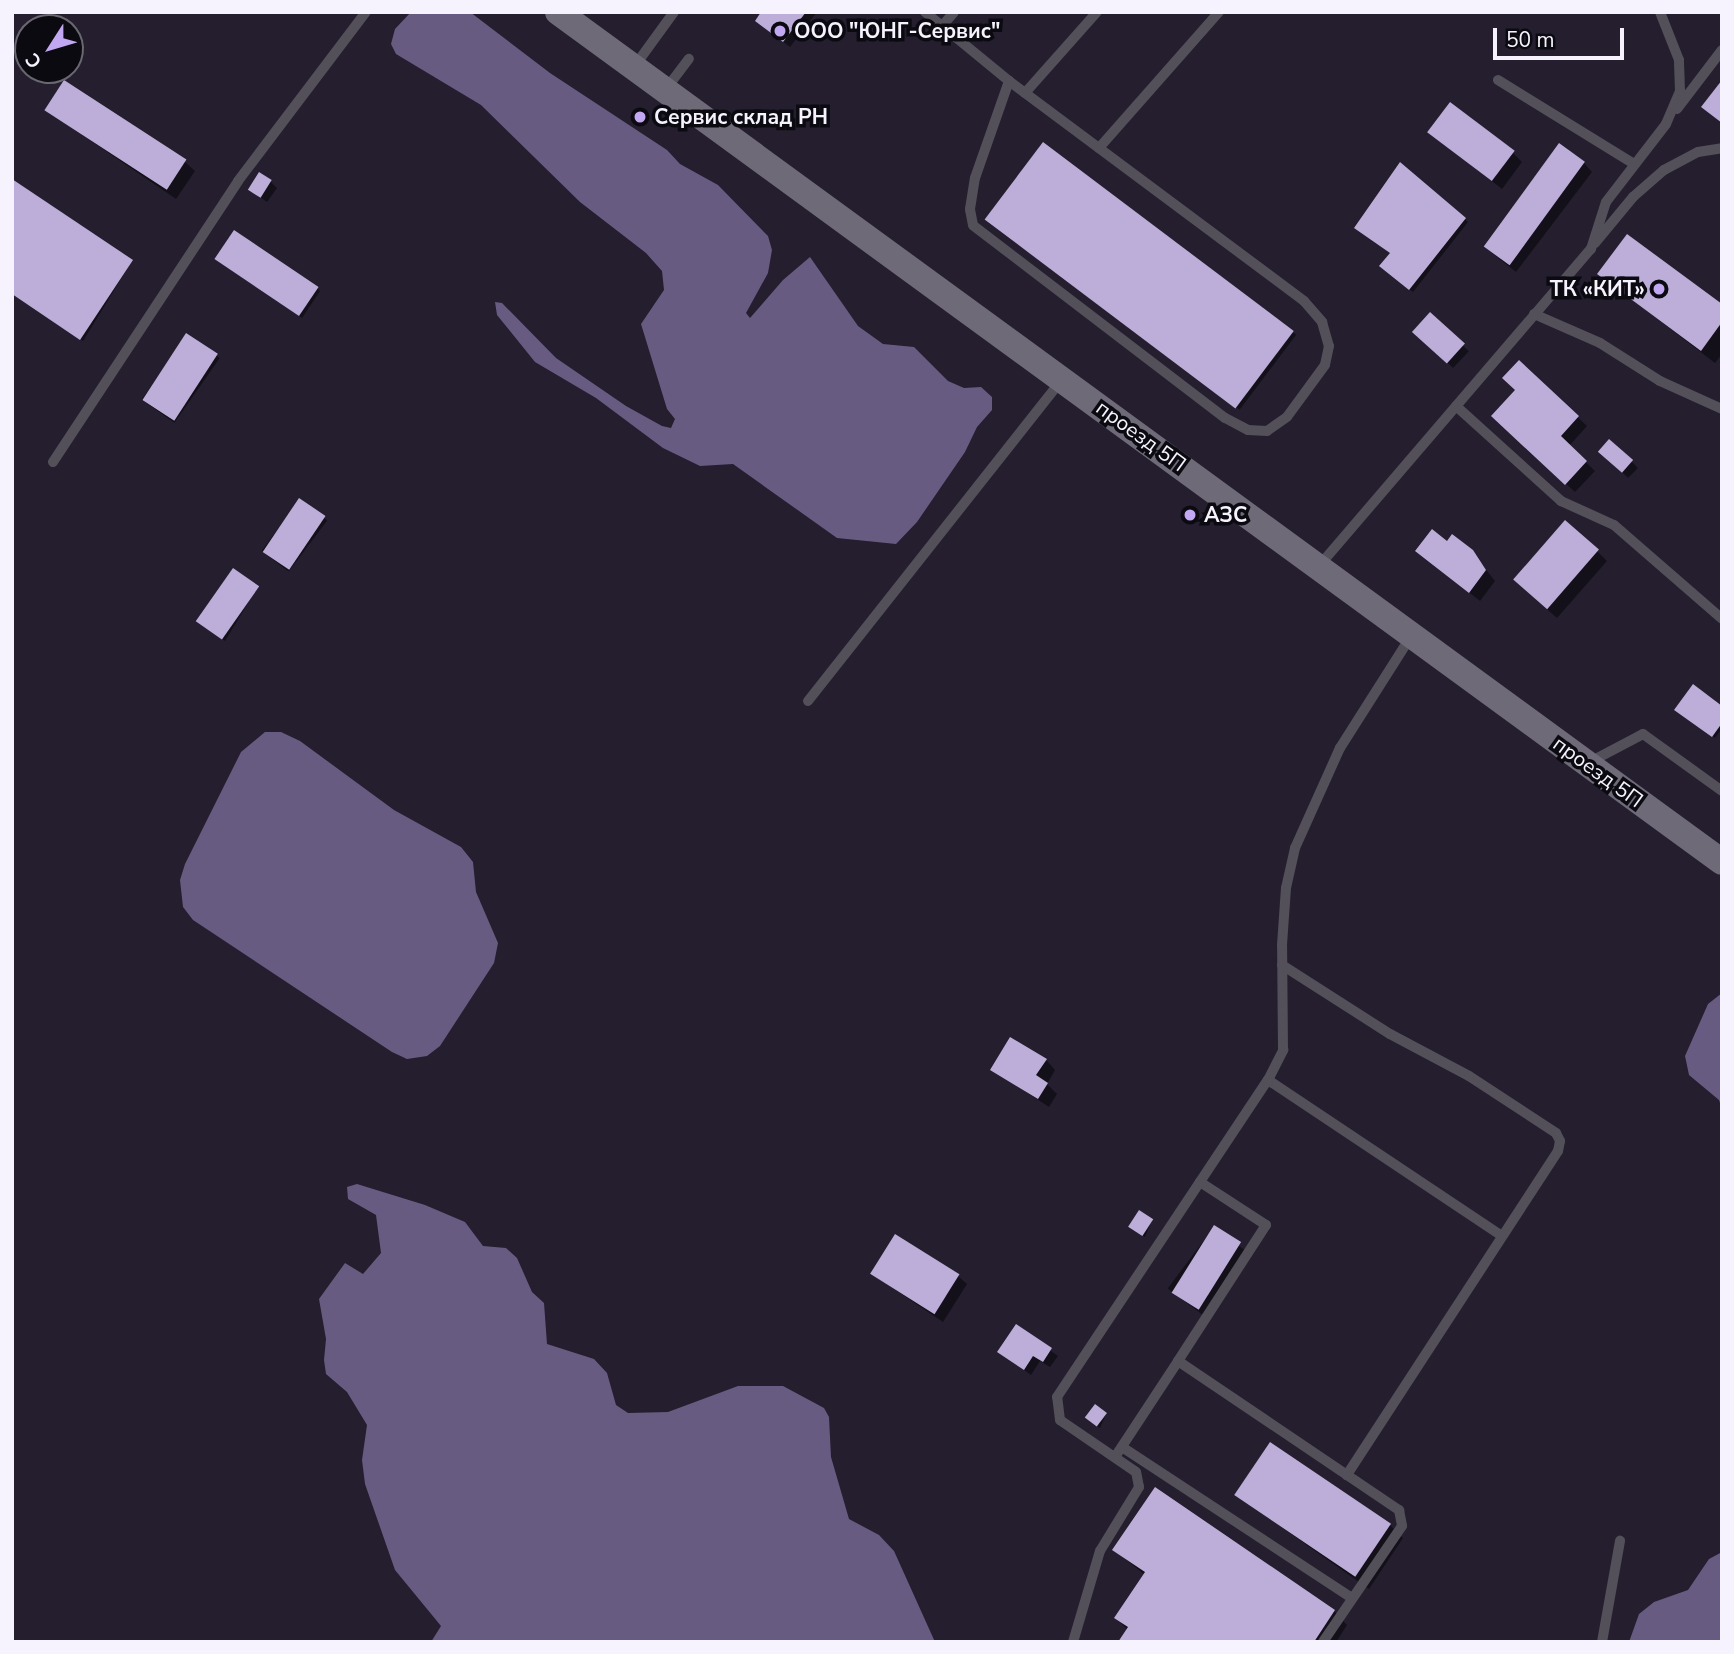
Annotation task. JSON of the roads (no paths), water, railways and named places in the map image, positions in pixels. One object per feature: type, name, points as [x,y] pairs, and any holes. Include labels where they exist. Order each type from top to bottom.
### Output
[{"type":"street","name":"проезд 5П","points":[[558,12],[1722,863]]},
{"type":"lane","points":[[52,462],[238,181],[366,12]]},
{"type":"lane","points":[[634,67],[674,12]]},
{"type":"lane","points":[[925,12],[1009,81],[1304,301],[1322,322],[1329,346],[1325,365],[1287,417],[1267,431],[1248,430],[1225,418],[973,225],[970,209],[975,178],[1009,81]]},
{"type":"lane","points":[[942,26],[954,12]]},
{"type":"lane","points":[[1026,93],[1097,12]]},
{"type":"lane","points":[[1099,148],[1219,12]]},
{"type":"lane","points":[[1660,12],[1679,60],[1680,91],[1666,124]]},
{"type":"lane","points":[[1591,249],[1606,202],[1722,50]]},
{"type":"lane","points":[[665,90],[689,59]]},
{"type":"lane","points":[[1498,79],[1634,164]]},
{"type":"lane","points":[[1319,567],[1633,197],[1664,170],[1699,152],[1722,148]]},
{"type":"lane","points":[[1534,314],[1600,343],[1660,380],[1722,409]]},
{"type":"lane","points":[[808,701],[1062,379]]},
{"type":"lane","points":[[1456,406],[1561,501],[1614,525],[1722,619]]},
{"type":"lane","points":[[1073,1642],[1100,1551],[1139,1487],[1136,1472],[1059,1420],[1057,1397],[1268,1080],[1283,1050],[1282,965],[1286,888],[1295,848],[1340,748],[1412,635]]},
{"type":"lane","points":[[1586,764],[1643,734],[1722,791]]},
{"type":"lane","points":[[1282,965],[1390,1034],[1469,1076],[1556,1133],[1558,1151],[1346,1475]]},
{"type":"lane","points":[[1268,1080],[1502,1236]]},
{"type":"lane","points":[[1115,1457],[1266,1225],[1200,1182]]},
{"type":"lane","points":[[1178,1361],[1399,1510],[1403,1518],[1322,1642]]},
{"type":"lane","points":[[1122,1447],[1352,1598]]},
{"type":"lane","points":[[1602,1642],[1620,1541]]},
{"type":"place","name":"ООО \"ЮНГ-Сервис\"","points":[[780,31]]},
{"type":"place","name":"Сервис склад РН","points":[[640,117]]},
{"type":"place","name":"ТК «КИТ»","points":[[1659,289]]},
{"type":"place","name":"АЗС","points":[[1190,515]]}]
